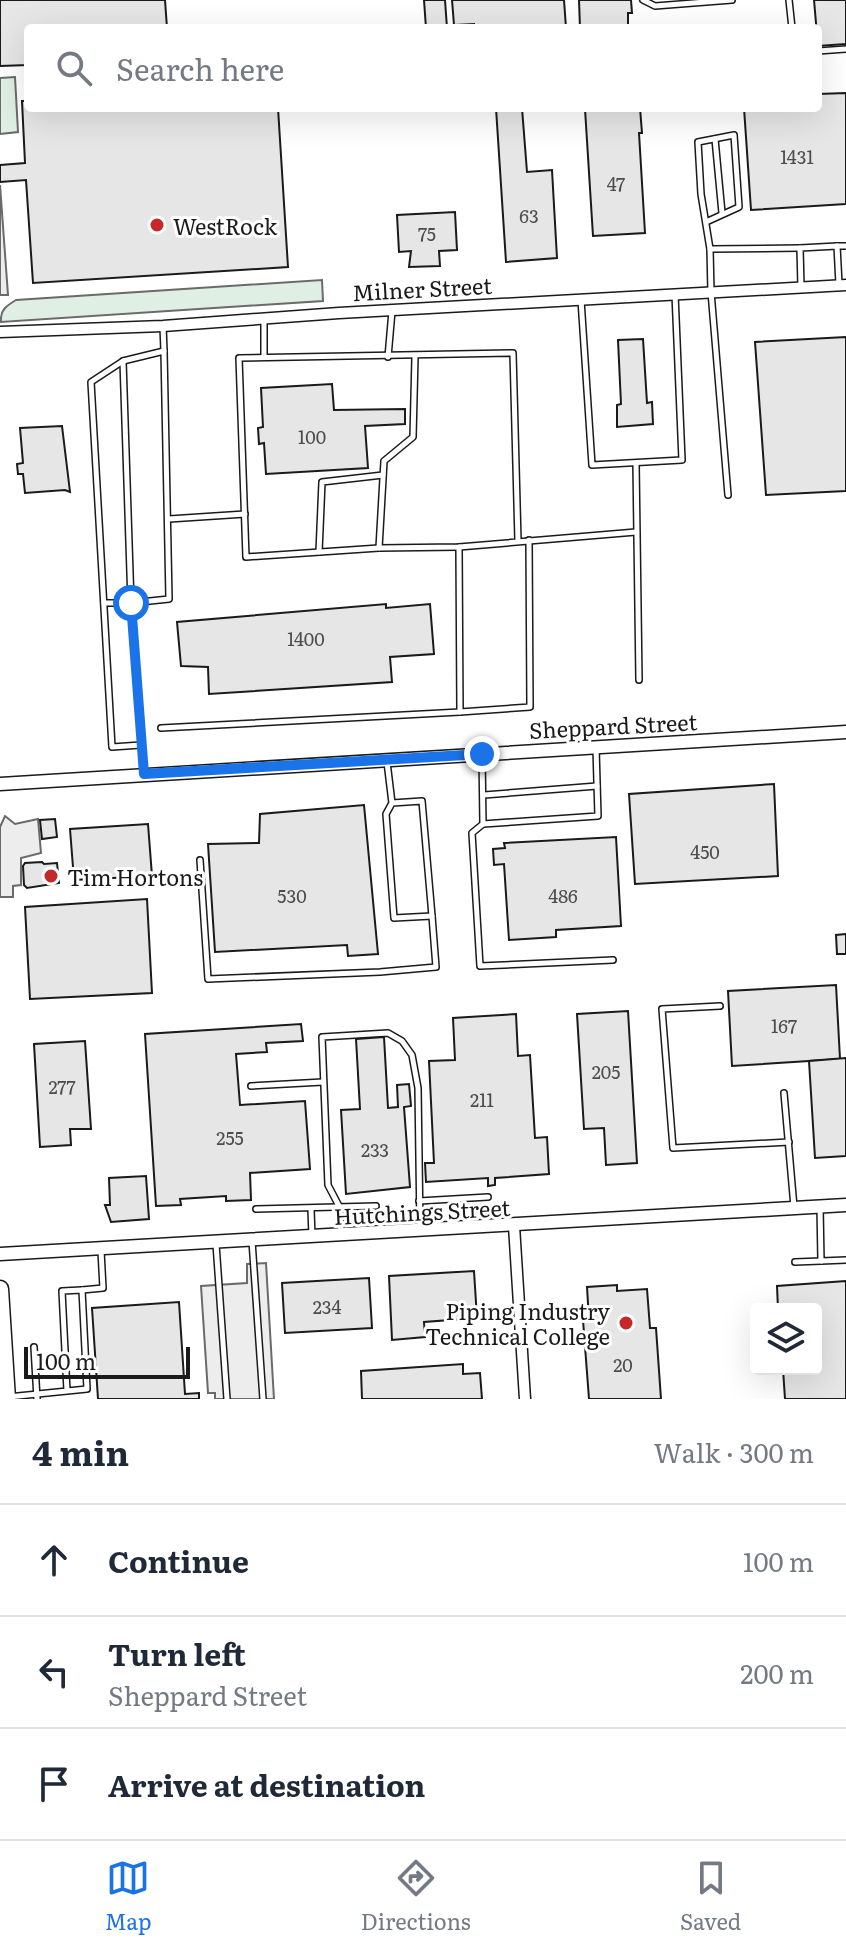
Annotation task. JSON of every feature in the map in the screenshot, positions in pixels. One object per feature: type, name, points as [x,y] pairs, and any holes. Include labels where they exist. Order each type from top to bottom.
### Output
[{"type":"main road","points":[[0,1289],[7,1398]]},
{"type":"street","name":"Milner Street","points":[[0,332],[163,326],[842,285]]},
{"type":"street","name":"Sheppard Street","points":[[0,784],[846,732]]},
{"type":"street","name":"Hutchings Street","points":[[0,1254],[846,1205]]},
{"type":"street","points":[[514,1226],[525,1399]]},
{"type":"lane","points":[[643,0],[655,6],[732,0]]},
{"type":"lane","points":[[789,0],[792,24]]},
{"type":"lane","points":[[822,51],[846,49]]},
{"type":"lane","points":[[706,222],[739,207],[734,135],[698,142],[701,194],[710,249],[728,495]]},
{"type":"lane","points":[[715,139],[722,214]]},
{"type":"lane","points":[[837,246],[842,285]]},
{"type":"lane","points":[[710,249],[846,246]]},
{"type":"lane","points":[[800,248],[801,287]]},
{"type":"lane","points":[[581,299],[592,465],[636,463],[682,460],[675,294]]},
{"type":"lane","points":[[388,357],[392,310]]},
{"type":"lane","points":[[264,319],[264,356]]},
{"type":"lane","points":[[104,603],[169,599],[163,326]]},
{"type":"lane","points":[[141,745],[112,747],[91,382],[123,361],[164,351]]},
{"type":"lane","points":[[518,541],[513,353],[239,358],[246,557],[379,548],[459,547],[636,532]]},
{"type":"lane","points":[[379,548],[384,461],[413,437],[415,357]]},
{"type":"lane","points":[[123,361],[131,603],[144,774]]},
{"type":"lane","points":[[636,463],[639,680]]},
{"type":"lane","points":[[319,552],[322,482],[383,475]]},
{"type":"lane","points":[[169,519],[245,514]]},
{"type":"lane","points":[[161,728],[530,707],[529,540]]},
{"type":"lane","points":[[459,547],[460,712]]},
{"type":"lane","points":[[596,746],[598,816],[483,824],[472,833],[480,966],[613,960]]},
{"type":"lane","points":[[482,754],[483,824]]},
{"type":"lane","points":[[387,761],[392,803],[386,814],[394,918],[432,916]]},
{"type":"lane","points":[[484,795],[597,786]]},
{"type":"lane","points":[[200,860],[208,979],[436,967],[422,801],[392,803]]},
{"type":"lane","points":[[720,1006],[662,1009],[673,1148],[789,1142]]},
{"type":"lane","points":[[341,1236],[340,1208],[328,1185],[322,1037],[388,1033],[402,1041],[412,1055],[418,1088],[420,1231]]},
{"type":"lane","points":[[251,1086],[323,1082]]},
{"type":"lane","points":[[784,1093],[794,1208]]},
{"type":"lane","points":[[419,1201],[488,1197]]},
{"type":"lane","points":[[256,1209],[376,1206]]},
{"type":"lane","points":[[820,1206],[821,1261]]},
{"type":"lane","points":[[311,1209],[311,1238]]},
{"type":"lane","points":[[252,1241],[263,1399]]},
{"type":"lane","points":[[216,1243],[227,1399]]},
{"type":"lane","points":[[67,1391],[62,1291],[103,1288],[101,1249]]},
{"type":"lane","points":[[795,1262],[846,1260]]},
{"type":"lane","points":[[7,1398],[87,1389],[82,1290]]},
{"type":"lane","points":[[34,1347],[37,1396]]},
{"type":"green space","points":[[15,77],[18,132],[0,134],[0,78]]},
{"type":"green space","points":[[322,280],[323,301],[1,322],[4,309],[16,300]]},
{"type":"shaded area","points":[[0,185],[8,295],[0,295]]},
{"type":"shaded area","points":[[5,816],[15,824],[38,819],[41,853],[21,858],[21,885],[13,886],[13,897],[0,897],[0,827]]},
{"type":"shaded area","points":[[266,1263],[274,1399],[215,1399],[215,1393],[208,1393],[201,1286],[247,1283],[247,1264]]},
{"type":"building","points":[[0,0],[165,0],[167,24],[24,24],[24,65],[0,66]]},
{"type":"building","points":[[424,0],[445,0],[447,24],[426,24]]},
{"type":"building","points":[[452,0],[564,0],[566,24],[454,24]]},
{"type":"building","points":[[579,0],[631,0],[632,13],[628,13],[628,24],[580,24]]},
{"type":"building","points":[[814,0],[846,0],[846,44],[822,46],[822,24],[816,24]]},
{"type":"building","points":[[846,93],[846,204],[751,210],[744,112],[822,112],[822,94]]},
{"type":"building","name":"WestRock","points":[[22,101],[24,112],[278,112],[288,267],[33,283],[26,180],[0,182],[0,165],[25,163]]},
{"type":"building","points":[[496,112],[522,112],[527,172],[552,170],[557,258],[506,262]]},
{"type":"building","points":[[585,112],[640,112],[645,233],[593,236]]},
{"type":"building","points":[[455,212],[457,250],[439,251],[440,266],[409,267],[411,251],[399,252],[397,215]]},
{"type":"building","points":[[846,337],[846,491],[766,495],[755,342]]},
{"type":"building","points":[[643,339],[647,403],[652,402],[653,424],[617,427],[617,405],[621,404],[618,340]]},
{"type":"building","points":[[332,384],[334,410],[405,409],[405,424],[365,426],[368,468],[266,474],[264,443],[259,444],[258,428],[263,427],[261,388]]},
{"type":"building","points":[[62,426],[70,492],[25,493],[23,474],[18,474],[17,464],[23,463],[20,428]]},
{"type":"building","points":[[386,604],[386,608],[430,604],[434,654],[390,657],[392,682],[209,694],[208,667],[181,666],[177,622]]},
{"type":"building","points":[[774,784],[778,876],[635,884],[629,794]]},
{"type":"building","points":[[364,805],[378,954],[348,956],[347,945],[215,952],[208,844],[259,843],[260,814]]},
{"type":"building","points":[[55,819],[57,837],[42,839],[40,820]]},
{"type":"building","points":[[148,824],[152,876],[74,880],[70,829]]},
{"type":"building","points":[[616,837],[621,926],[556,930],[556,937],[509,940],[504,864],[494,865],[493,849],[505,848],[504,843]]},
{"type":"building","points":[[25,863],[57,863],[59,883],[27,888],[24,885],[23,866]]},
{"type":"building","points":[[147,899],[152,993],[30,999],[25,907]]},
{"type":"building","points":[[846,934],[846,954],[837,954],[836,935]]},
{"type":"building","points":[[836,985],[840,1059],[732,1066],[728,991]]},
{"type":"building","points":[[628,1011],[637,1163],[606,1165],[604,1128],[584,1129],[577,1014]]},
{"type":"building","points":[[516,1014],[518,1056],[530,1055],[535,1138],[547,1137],[549,1174],[495,1178],[495,1185],[488,1186],[488,1178],[426,1182],[425,1163],[434,1163],[429,1061],[455,1060],[453,1018]]},
{"type":"building","points":[[301,1024],[303,1041],[266,1043],[267,1052],[236,1054],[240,1105],[305,1101],[310,1169],[250,1173],[251,1200],[226,1201],[226,1196],[180,1199],[181,1205],[156,1206],[145,1034]]},
{"type":"building","points":[[384,1037],[388,1108],[398,1107],[397,1085],[409,1084],[411,1106],[404,1107],[410,1187],[346,1194],[341,1110],[360,1109],[356,1039]]},
{"type":"building","points":[[85,1041],[91,1129],[70,1129],[71,1145],[40,1147],[34,1044]]},
{"type":"building","points":[[846,1058],[846,1156],[815,1158],[809,1061]]},
{"type":"building","points":[[146,1176],[149,1219],[111,1222],[105,1205],[110,1205],[109,1178]]},
{"type":"building","points":[[474,1271],[477,1318],[424,1322],[425,1337],[392,1340],[389,1276]]},
{"type":"building","points":[[369,1278],[372,1328],[285,1333],[282,1283]]},
{"type":"building","points":[[846,1281],[846,1399],[785,1399],[783,1375],[822,1375],[822,1303],[778,1303],[777,1286]]},
{"type":"building","points":[[617,1285],[617,1291],[647,1289],[650,1328],[656,1328],[661,1399],[589,1399],[583,1320],[589,1320],[587,1287]]},
{"type":"building","points":[[179,1302],[185,1394],[199,1393],[199,1399],[98,1399],[92,1308]]},
{"type":"building","points":[[463,1364],[463,1374],[480,1373],[482,1399],[362,1399],[361,1371]]},
{"type":"place","name":"WestRock","points":[[157,225]]},
{"type":"place","name":"Tim Hortons","points":[[51,876]]},
{"type":"place","name":"Piping Industry Technical College","points":[[626,1323]]},
{"type":"route","points":[[131,603],[144,774],[482,754]]}]
